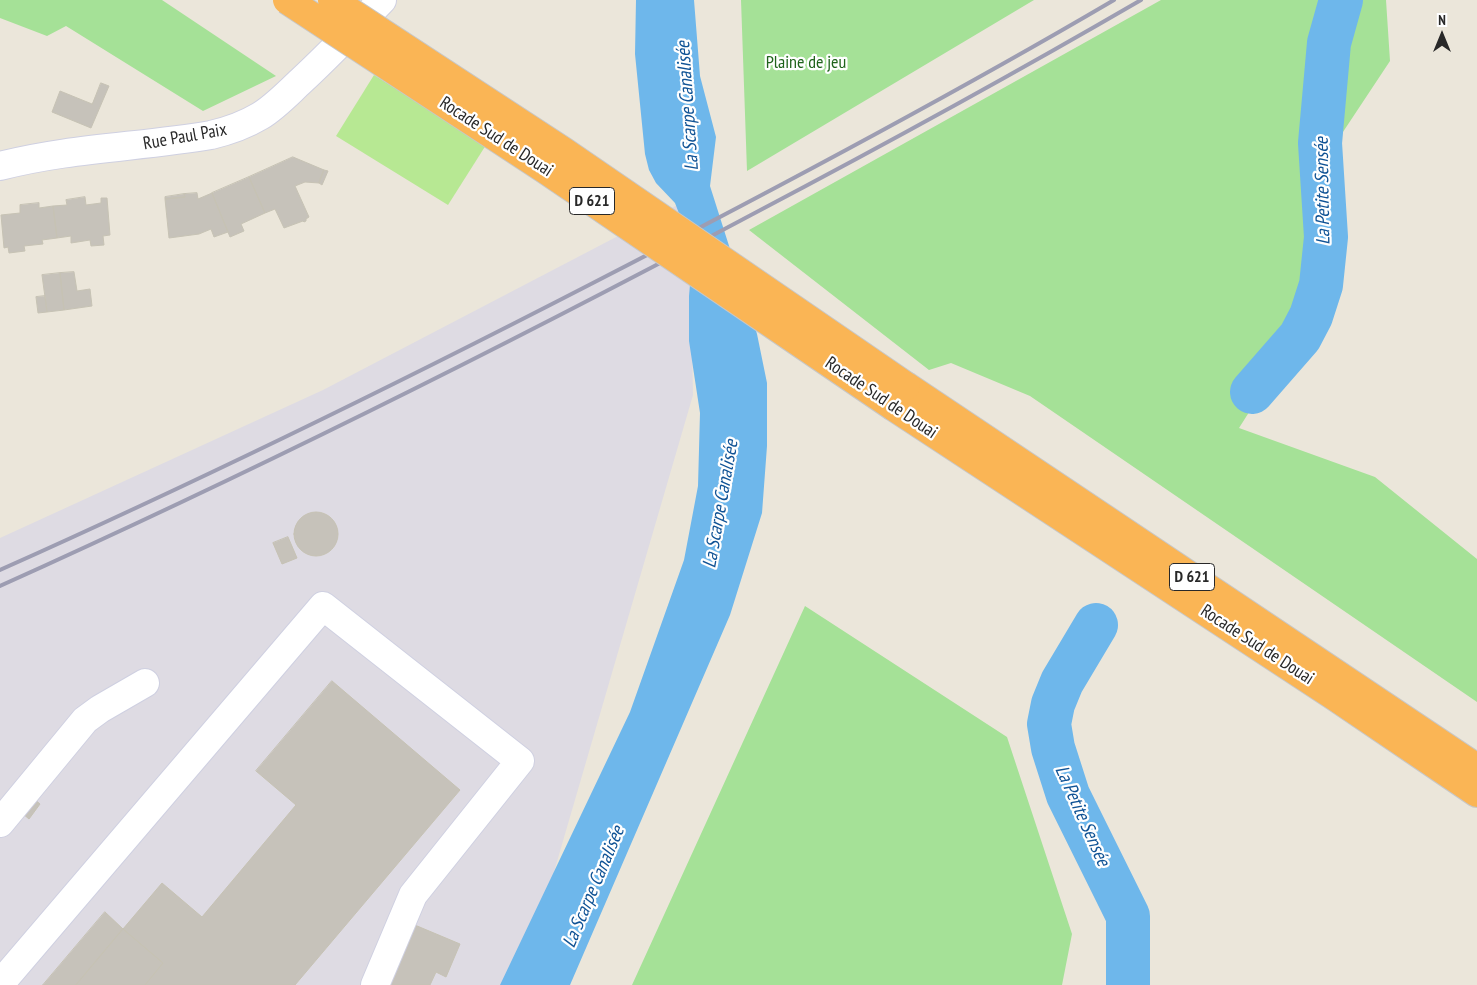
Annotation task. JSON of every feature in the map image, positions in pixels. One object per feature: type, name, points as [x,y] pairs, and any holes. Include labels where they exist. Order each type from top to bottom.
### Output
[{"type":"highway","name":"Rocade Sud de Douai","points":[[287,0],[546,170],[1477,768]]},
{"type":"highway","name":"Rocade Sud de Douai","points":[[332,0],[563,151],[900,397],[1477,793]]},
{"type":"street","name":"Rue Paul Paix","points":[[0,166],[70,152],[211,136],[243,125],[261,116],[276,105],[382,0]]},
{"type":"street","points":[[0,984],[323,606],[520,762],[413,895],[375,985]]},
{"type":"street","points":[[0,823],[85,720],[100,708],[145,683]]},
{"type":"shaded area","points":[[689,199],[693,395],[521,985],[0,985],[0,538],[323,390]]},
{"type":"green space","points":[[0,0],[162,0],[276,76],[203,111],[66,26],[47,36],[0,18]]},
{"type":"green space","name":"Plaine de jeu","points":[[741,0],[1034,0],[747,171]]},
{"type":"green space","points":[[1161,0],[1386,0],[1390,61],[1333,147],[1333,280],[1239,428],[1375,477],[1477,559],[1477,702],[1030,396],[951,363],[929,370],[749,230]]},
{"type":"green space","points":[[374,75],[486,145],[448,205],[336,136]]},
{"type":"green space","points":[[805,606],[1007,737],[1072,934],[1062,985],[632,985]]},
{"type":"water","name":"La Scarpe Canalisée","points":[[636,0],[694,0],[700,76],[716,137],[710,186],[757,334],[767,383],[767,446],[762,513],[730,615],[570,985],[500,985],[630,712],[684,560],[698,486],[700,413],[689,341],[691,273],[680,216],[675,203],[656,183],[649,170],[645,154],[635,54]]},
{"type":"building","points":[[101,83],[109,86],[91,128],[52,112],[60,91],[92,104]]},
{"type":"building","points":[[293,157],[324,170],[319,183],[305,182],[295,186],[309,217],[304,222],[284,228],[275,209],[265,213],[249,177]]},
{"type":"building","points":[[324,170],[328,171],[322,185],[319,183]]},
{"type":"building","points":[[249,177],[265,213],[241,224],[244,231],[230,237],[212,193]]},
{"type":"building","points":[[197,193],[198,199],[212,193],[228,232],[214,237],[211,229],[199,234],[169,238],[165,199],[185,197],[184,194]]},
{"type":"building","points":[[184,194],[185,197],[165,199],[165,197]]},
{"type":"building","points":[[85,197],[86,205],[101,203],[101,198],[107,198],[110,235],[103,236],[104,245],[91,246],[90,240],[71,243],[71,236],[57,238],[53,206],[67,205],[66,200]]},
{"type":"building","points":[[39,203],[39,208],[53,206],[57,238],[42,240],[43,244],[24,246],[25,251],[9,253],[8,247],[4,248],[1,215],[20,213],[20,205]]},
{"type":"building","points":[[74,272],[77,291],[90,289],[92,306],[64,310],[60,273]]},
{"type":"building","points":[[60,273],[64,310],[47,312],[42,275]]},
{"type":"building","points":[[45,296],[47,312],[38,313],[36,297]]},
{"type":"building","points":[[320,512],[332,518],[337,525],[337,543],[332,550],[325,555],[312,556],[304,553],[297,546],[294,530],[297,522],[304,515]]},
{"type":"building","points":[[288,537],[297,558],[282,564],[273,543]]},
{"type":"building","points":[[332,681],[460,790],[295,985],[145,985],[163,963],[123,929],[162,883],[202,917],[296,805],[256,771]]},
{"type":"building","points":[[33,798],[40,804],[29,819],[22,813]]},
{"type":"building","points":[[105,912],[123,929],[76,985],[43,985]]},
{"type":"building","points":[[410,923],[460,944],[446,977],[436,972],[430,985],[383,985]]},
{"type":"building","points":[[123,929],[163,963],[145,985],[76,985]]},
{"type":"waterway","name":"La Petite Sensée","points":[[1252,392],[1300,337],[1311,316],[1321,285],[1326,237],[1320,143],[1329,43],[1341,0]]},
{"type":"waterway","name":"La Petite Sensée","points":[[1096,625],[1062,682],[1053,704],[1049,724],[1053,748],[1068,795],[1128,916],[1128,985]]},
{"type":"railway","points":[[0,570],[223,467],[370,396],[516,322],[853,146],[1114,0]]},
{"type":"railway","points":[[0,586],[285,453],[473,360],[898,136],[1141,0]]}]
